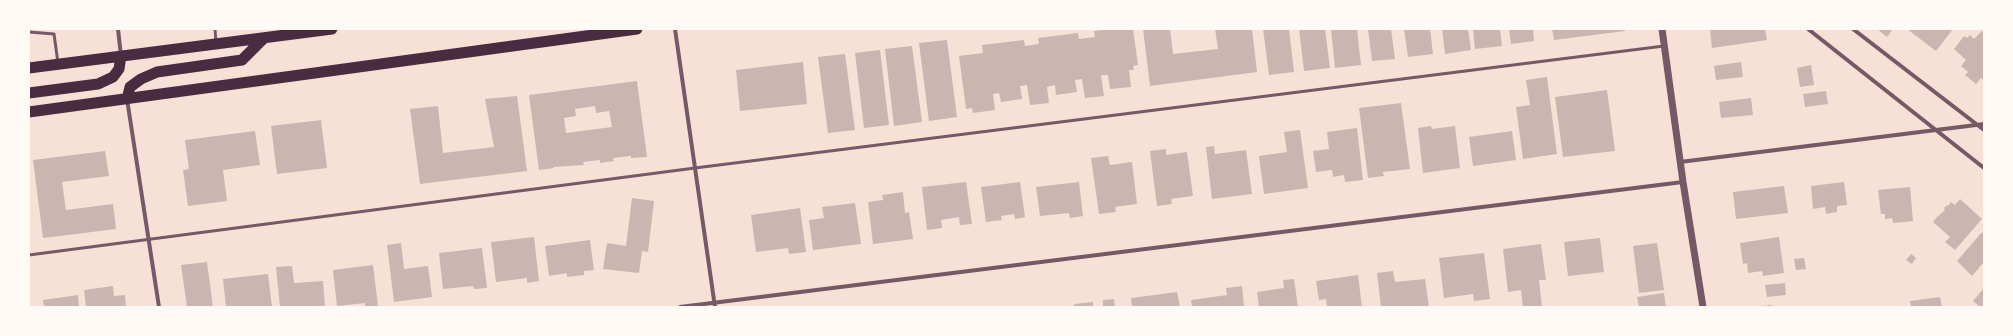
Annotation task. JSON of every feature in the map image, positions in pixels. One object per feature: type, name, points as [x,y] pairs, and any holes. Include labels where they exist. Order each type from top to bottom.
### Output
[{"type":"highway","points":[[29,68],[332,29]]},
{"type":"highway","points":[[29,112],[636,29]]},
{"type":"highway","points":[[127,99],[130,87],[157,72],[242,60],[264,38]]},
{"type":"highway","points":[[29,93],[98,84],[113,77],[119,69],[122,56]]},
{"type":"street","points":[[118,29],[122,56]]},
{"type":"street","points":[[675,29],[714,305]]},
{"type":"street","points":[[1662,29],[1680,162],[1703,307]]},
{"type":"street","points":[[1808,29],[1984,168]]},
{"type":"street","points":[[1853,29],[1984,130]]},
{"type":"street","points":[[127,99],[159,307]]},
{"type":"street","points":[[1680,162],[1984,124]]},
{"type":"street","points":[[680,307],[714,305],[1683,182]]},
{"type":"lane","points":[[215,29],[216,44]]},
{"type":"lane","points":[[29,32],[54,34],[58,65]]},
{"type":"lane","points":[[29,255],[695,168],[1664,46]]},
{"type":"building","points":[[1133,29],[1138,65],[1133,66],[1134,70],[1129,70],[1131,87],[1110,89],[1108,75],[1101,75],[1104,96],[1085,98],[1082,79],[1075,80],[1077,92],[1056,95],[1055,85],[1047,87],[1049,103],[1030,105],[1027,85],[1020,86],[1022,99],[1001,102],[999,93],[993,94],[995,110],[973,113],[972,108],[966,109],[959,56],[983,53],[982,45],[1024,40],[1025,46],[1039,44],[1038,38],[1078,33],[1079,39],[1095,37],[1094,31]]},
{"type":"building","points":[[1143,29],[1170,29],[1173,54],[1218,49],[1215,29],[1252,29],[1257,72],[1150,86]]},
{"type":"building","points":[[1263,29],[1289,29],[1294,72],[1269,75]]},
{"type":"building","points":[[1299,29],[1325,29],[1330,68],[1304,71]]},
{"type":"building","points":[[1331,29],[1357,29],[1361,65],[1335,68]]},
{"type":"building","points":[[1368,29],[1391,29],[1395,59],[1372,61]]},
{"type":"building","points":[[1404,29],[1430,29],[1433,54],[1408,57]]},
{"type":"building","points":[[1442,29],[1468,29],[1471,50],[1445,54]]},
{"type":"building","points":[[1473,29],[1500,29],[1502,46],[1475,49]]},
{"type":"building","points":[[1509,29],[1533,29],[1534,41],[1511,44]]},
{"type":"building","points":[[1552,29],[1625,29],[1625,31],[1554,40]]},
{"type":"building","points":[[1710,29],[1765,29],[1767,40],[1712,48]]},
{"type":"building","points":[[1877,29],[1893,29],[1887,37]]},
{"type":"building","points":[[1907,29],[1953,29],[1936,51]]},
{"type":"building","points":[[1982,31],[1984,32],[1984,81],[1981,78],[1976,84],[1965,75],[1968,72],[1961,66],[1966,60],[1954,49],[1964,36],[1967,38],[1970,35],[1974,39]]},
{"type":"building","points":[[947,40],[957,117],[929,121],[919,43]]},
{"type":"building","points":[[912,46],[922,122],[894,126],[885,49]]},
{"type":"building","points":[[880,50],[889,125],[864,128],[855,53]]},
{"type":"building","points":[[845,54],[855,130],[828,133],[818,57]]},
{"type":"building","points":[[803,62],[807,104],[740,111],[736,70]]},
{"type":"building","points":[[1741,62],[1743,77],[1716,80],[1714,66]]},
{"type":"building","points":[[1811,65],[1814,85],[1800,87],[1797,68]]},
{"type":"building","points":[[1547,77],[1557,154],[1523,159],[1516,107],[1530,105],[1526,80]]},
{"type":"building","points":[[637,81],[647,157],[631,158],[631,156],[613,158],[614,161],[600,163],[600,160],[583,162],[584,165],[553,167],[554,168],[539,170],[529,95]],"holes":[[[595,106],[596,113],[609,111],[612,127],[566,133],[564,118],[576,116],[575,109]]]},
{"type":"building","points":[[1607,90],[1615,151],[1563,157],[1555,97]]},
{"type":"building","points":[[1826,91],[1828,104],[1805,107],[1803,94]]},
{"type":"building","points":[[517,96],[527,171],[420,184],[410,109],[438,106],[443,153],[494,147],[485,99]]},
{"type":"building","points":[[1751,98],[1753,115],[1721,118],[1719,102]]},
{"type":"building","points":[[1401,103],[1410,169],[1383,172],[1384,176],[1368,178],[1359,108]]},
{"type":"building","points":[[321,120],[327,168],[277,174],[271,126]]},
{"type":"building","points":[[1431,126],[1432,129],[1455,126],[1460,168],[1423,173],[1418,128]]},
{"type":"building","points":[[1357,128],[1363,180],[1345,182],[1344,175],[1333,177],[1332,170],[1316,172],[1313,151],[1329,149],[1327,132]]},
{"type":"building","points":[[1300,130],[1308,188],[1264,194],[1259,156],[1287,152],[1284,132]]},
{"type":"building","points":[[255,131],[260,165],[223,170],[227,201],[188,206],[183,170],[189,169],[185,140]]},
{"type":"building","points":[[1512,131],[1516,160],[1473,166],[1469,137]]},
{"type":"building","points":[[1214,146],[1215,154],[1246,150],[1252,194],[1212,199],[1206,147]]},
{"type":"building","points":[[1166,149],[1166,155],[1187,152],[1193,196],[1171,199],[1172,204],[1157,206],[1150,151]]},
{"type":"building","points":[[105,151],[109,176],[62,182],[66,210],[113,204],[116,229],[43,238],[33,160]]},
{"type":"building","points":[[1108,156],[1110,165],[1132,162],[1137,204],[1115,207],[1116,212],[1099,214],[1091,158]]},
{"type":"building","points":[[966,182],[972,224],[960,225],[959,217],[941,220],[942,228],[927,230],[922,187]]},
{"type":"building","points":[[1020,182],[1025,217],[1015,219],[1014,214],[1001,216],[1002,220],[986,222],[981,187]]},
{"type":"building","points":[[1079,182],[1083,216],[1070,218],[1069,213],[1040,216],[1036,187]]},
{"type":"building","points":[[1844,182],[1847,205],[1837,206],[1837,212],[1826,214],[1825,207],[1813,209],[1811,186]]},
{"type":"building","points":[[1784,186],[1788,213],[1736,219],[1733,192]]},
{"type":"building","points":[[1910,187],[1913,221],[1893,223],[1892,218],[1885,219],[1885,214],[1881,214],[1878,190]]},
{"type":"building","points":[[903,192],[905,213],[909,212],[913,239],[873,244],[868,202],[883,200],[882,195]]},
{"type":"building","points":[[632,198],[654,201],[648,252],[642,251],[639,273],[603,269],[607,243],[626,246]]},
{"type":"building","points":[[1960,199],[1982,219],[1955,250],[1945,242],[1950,237],[1933,222],[1945,210],[1944,208],[1947,205],[1948,206],[1951,202],[1955,205]]},
{"type":"building","points":[[855,203],[861,244],[813,250],[809,220],[824,218],[822,207]]},
{"type":"building","points":[[800,208],[806,252],[789,254],[788,248],[756,252],[751,215]]},
{"type":"building","points":[[1982,232],[1984,234],[1984,262],[1972,276],[1957,261]]},
{"type":"building","points":[[534,237],[539,281],[527,283],[527,278],[496,282],[491,242]]},
{"type":"building","points":[[1779,237],[1784,273],[1763,276],[1762,271],[1748,273],[1747,263],[1743,264],[1740,243]]},
{"type":"building","points":[[1600,238],[1604,272],[1568,276],[1564,242]]},
{"type":"building","points":[[590,240],[594,270],[584,271],[584,275],[567,277],[567,273],[549,276],[545,246]]},
{"type":"building","points":[[401,243],[404,269],[428,266],[432,297],[394,302],[387,245]]},
{"type":"building","points":[[1657,243],[1664,290],[1639,293],[1633,246]]},
{"type":"building","points":[[1541,244],[1546,280],[1539,280],[1542,307],[1523,307],[1521,290],[1508,292],[1503,249]]},
{"type":"building","points":[[482,248],[487,288],[474,289],[473,286],[443,289],[439,253]]},
{"type":"building","points":[[1484,253],[1490,299],[1474,301],[1473,294],[1444,298],[1439,258]]},
{"type":"building","points":[[1911,254],[1916,258],[1912,264],[1906,260]]},
{"type":"building","points":[[1804,258],[1806,269],[1796,270],[1794,259]]},
{"type":"building","points":[[207,262],[213,307],[187,307],[181,265]]},
{"type":"building","points":[[373,265],[378,306],[365,307],[365,303],[337,306],[333,270]]},
{"type":"building","points":[[292,266],[294,283],[323,281],[325,307],[280,307],[276,267]]},
{"type":"building","points":[[1393,271],[1395,282],[1425,279],[1429,307],[1381,307],[1377,273]]},
{"type":"building","points":[[268,274],[272,307],[226,307],[223,279]]},
{"type":"building","points":[[1358,275],[1362,307],[1327,307],[1326,299],[1319,300],[1316,281]]},
{"type":"building","points":[[1294,279],[1298,307],[1259,307],[1257,292],[1284,288],[1283,280]]},
{"type":"building","points":[[1785,283],[1786,295],[1767,297],[1765,285]]},
{"type":"building","points":[[113,286],[114,296],[125,295],[126,307],[86,307],[84,290]]},
{"type":"building","points":[[1242,286],[1244,307],[1192,307],[1191,300],[1227,295],[1226,288]]},
{"type":"building","points":[[1984,288],[1984,307],[1980,307],[1973,301]]},
{"type":"building","points":[[1177,292],[1180,307],[1132,307],[1131,298]]},
{"type":"building","points":[[1664,293],[1666,307],[1639,307],[1637,297]]},
{"type":"building","points":[[78,295],[79,307],[44,307],[43,300]]},
{"type":"building","points":[[1940,297],[1942,307],[1911,307],[1910,301]]},
{"type":"building","points":[[1114,299],[1115,307],[1103,307],[1103,300]]},
{"type":"building","points":[[1093,302],[1093,307],[1074,307],[1074,304]]},
{"type":"building","points":[[1772,305],[1773,307],[1762,307],[1762,306]]}]
